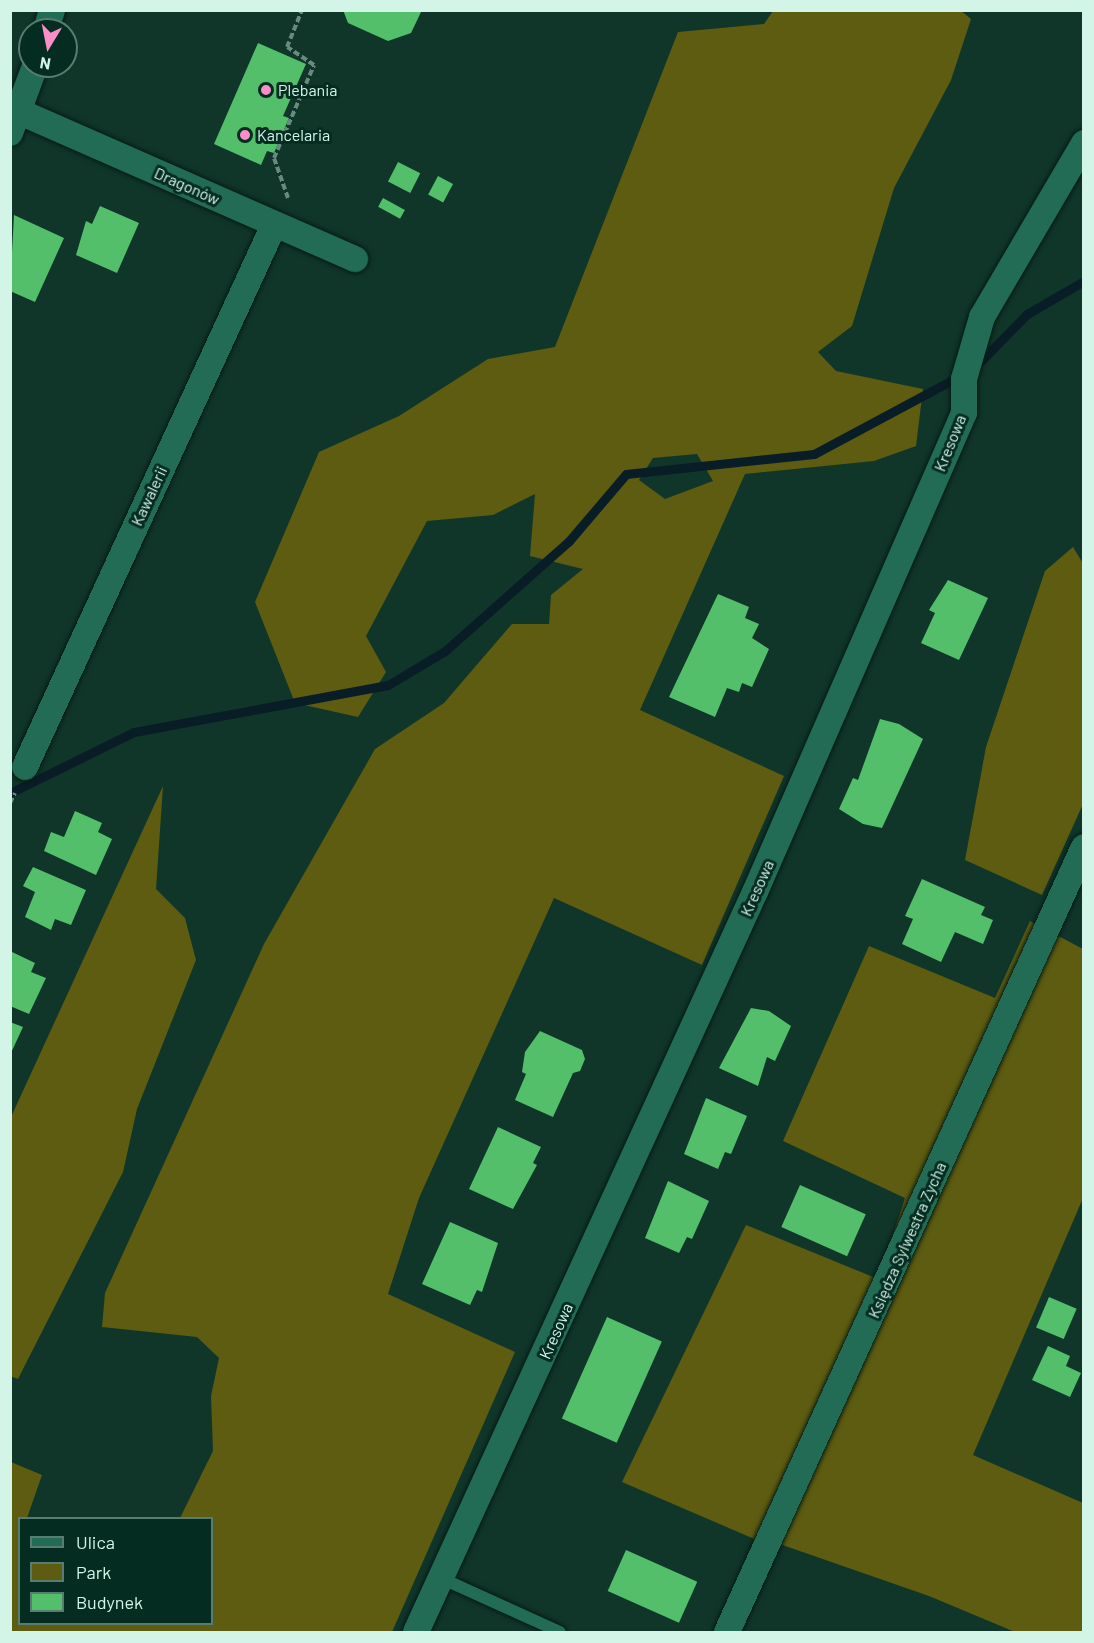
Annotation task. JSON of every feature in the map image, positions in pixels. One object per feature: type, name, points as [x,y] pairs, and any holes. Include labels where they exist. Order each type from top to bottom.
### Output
[{"type":"street","points":[[15,122],[30,78]]},
{"type":"street","name":"Dragonów","points":[[15,122],[283,217],[355,260]]},
{"type":"street","name":"Kresowa","points":[[416,1632],[755,892],[964,413],[964,379],[982,317],[1083,143]]},
{"type":"street","name":"Kawalerii","points":[[25,768],[283,217]]},
{"type":"street","name":"Księdza Sylwestra Zycha","points":[[727,1632],[1083,847]]},
{"type":"lane","points":[[442,1579],[560,1632]]},
{"type":"path","points":[[283,217],[274,158],[315,65],[287,46],[302,10]]},
{"type":"green space","points":[[960,10],[971,19],[951,80],[894,188],[852,326],[818,352],[836,371],[923,389],[916,446],[874,461],[745,474],[640,710],[784,776],[702,965],[554,898],[419,1198],[388,1294],[515,1352],[392,1632],[11,1632],[11,1462],[42,1475],[27,1517],[18,1517],[18,1625],[213,1625],[213,1517],[180,1517],[213,1451],[211,1396],[219,1358],[197,1337],[102,1327],[105,1293],[264,944],[375,749],[444,703],[512,624],[549,624],[551,595],[583,569],[530,556],[535,494],[493,515],[427,521],[366,636],[386,672],[358,717],[295,703],[255,602],[319,452],[399,416],[488,359],[555,347],[678,32],[764,24],[773,11]],"holes":[[[697,454],[713,481],[665,499],[639,480],[653,458]]]},
{"type":"green space","points":[[1073,547],[1084,565],[1083,804],[1042,895],[965,860],[986,747],[1045,571]]},
{"type":"green space","points":[[163,786],[156,889],[185,918],[196,960],[137,1109],[123,1172],[18,1379],[10,1376],[11,1117]]},
{"type":"green space","points":[[1030,921],[1083,949],[1083,1198],[973,1455],[1083,1503],[1083,1632],[1015,1632],[929,1596],[771,1541],[759,1541],[622,1482],[746,1225],[878,1279],[905,1198],[783,1141],[869,946],[995,998]]},
{"type":"building","points":[[343,10],[422,10],[411,33],[388,41],[348,23]]},
{"type":"building","name":"Plebania","points":[[258,43],[306,64],[283,116],[289,118],[274,153],[267,151],[261,165],[214,144]]},
{"type":"building","points":[[398,162],[420,173],[410,193],[388,182]]},
{"type":"building","points":[[438,176],[453,184],[443,203],[428,195]]},
{"type":"building","points":[[383,198],[405,210],[400,219],[378,207]]},
{"type":"building","points":[[100,206],[139,223],[117,273],[76,255],[86,221],[92,224]]},
{"type":"building","points":[[14,215],[64,238],[35,302],[10,291]]},
{"type":"building","points":[[948,580],[988,598],[959,660],[921,643],[935,613],[929,610]]},
{"type":"building","points":[[718,594],[749,607],[745,618],[759,624],[752,638],[769,649],[752,687],[742,683],[739,692],[727,688],[715,717],[669,697]]},
{"type":"building","points":[[880,719],[899,724],[923,739],[882,828],[863,824],[839,809],[853,778],[858,780]]},
{"type":"building","points":[[75,811],[102,823],[98,832],[112,839],[96,875],[44,851],[51,832],[64,837]]},
{"type":"building","points":[[33,867],[86,890],[71,925],[55,919],[51,930],[25,917],[35,892],[23,886]]},
{"type":"building","points":[[922,879],[985,907],[981,915],[993,920],[983,944],[955,932],[941,962],[902,944],[913,919],[905,916]]},
{"type":"building","points":[[10,951],[35,963],[31,972],[46,978],[29,1014],[10,1006]]},
{"type":"building","points":[[751,1008],[769,1011],[791,1026],[775,1061],[767,1057],[758,1086],[719,1068]]},
{"type":"building","points":[[10,1022],[23,1027],[10,1055]]},
{"type":"building","points":[[540,1031],[582,1050],[585,1059],[580,1071],[573,1073],[553,1117],[515,1100],[526,1074],[522,1072],[525,1052]]},
{"type":"building","points":[[706,1098],[747,1116],[731,1154],[725,1152],[718,1169],[684,1154]]},
{"type":"building","points":[[498,1127],[541,1147],[533,1163],[537,1165],[513,1209],[469,1189]]},
{"type":"building","points":[[668,1181],[709,1201],[692,1239],[687,1237],[679,1253],[645,1238]]},
{"type":"building","points":[[800,1185],[866,1214],[847,1256],[781,1227]]},
{"type":"building","points":[[450,1222],[498,1243],[482,1292],[477,1290],[470,1305],[422,1284]]},
{"type":"building","points":[[1049,1297],[1077,1309],[1064,1339],[1036,1327]]},
{"type":"building","points":[[607,1317],[662,1341],[617,1443],[562,1418]]},
{"type":"building","points":[[1048,1346],[1070,1356],[1066,1366],[1081,1373],[1070,1397],[1032,1380]]},
{"type":"building","points":[[626,1550],[697,1582],[679,1623],[608,1591]]},
{"type":"waterway","points":[[976,366],[1027,314],[1084,281]]},
{"type":"waterway","points":[[10,793],[134,732],[388,685],[445,651],[569,541],[626,474],[814,454],[956,378]]},
{"type":"place","name":"Plebania","points":[[266,90]]},
{"type":"place","name":"Kancelaria","points":[[245,135]]}]
